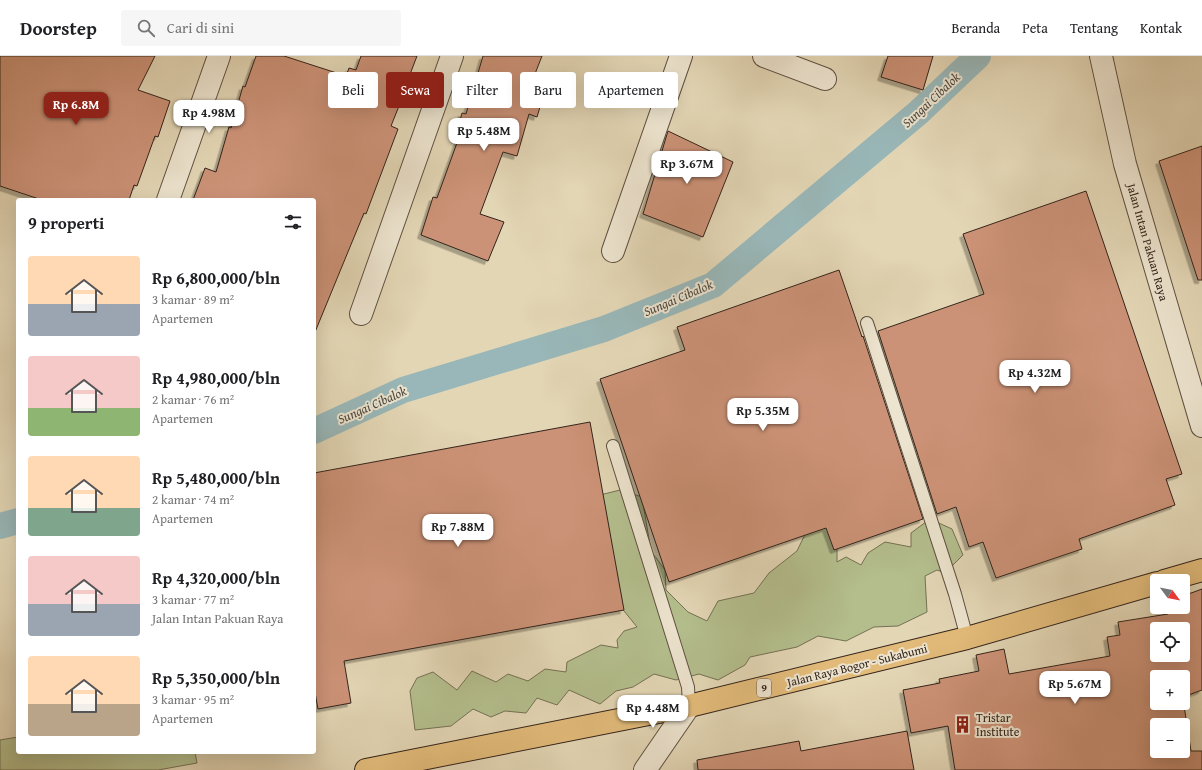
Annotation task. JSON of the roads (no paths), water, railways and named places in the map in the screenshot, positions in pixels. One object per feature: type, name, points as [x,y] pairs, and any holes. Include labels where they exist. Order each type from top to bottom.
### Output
[{"type":"highway","points":[[1188,574],[1202,570]]},
{"type":"highway","name":"Jalan Raya Bogor - Sukabumi","points":[[366,770],[689,706],[967,638],[1150,585]]},
{"type":"street","points":[[169,198],[219,56]]},
{"type":"street","points":[[361,314],[452,56]]},
{"type":"street","points":[[613,251],[681,56]]},
{"type":"street","points":[[764,56],[825,79]]},
{"type":"street","name":"Jalan Intan Pakuan Raya","points":[[1101,56],[1125,164],[1202,426]]},
{"type":"street","points":[[646,770],[689,706]]},
{"type":"lane","points":[[867,323],[955,594],[967,638]]},
{"type":"lane","points":[[613,446],[688,687],[689,706]]},
{"type":"waterway","name":"Sungai Cibalok","points":[[316,430],[403,390],[604,329],[713,285],[919,112],[978,56]]},
{"type":"waterway","name":"Sungai Cibalok","points":[[0,526],[16,522]]},
{"type":"place","name":"Tristar Institute","points":[[963,724]]}]
